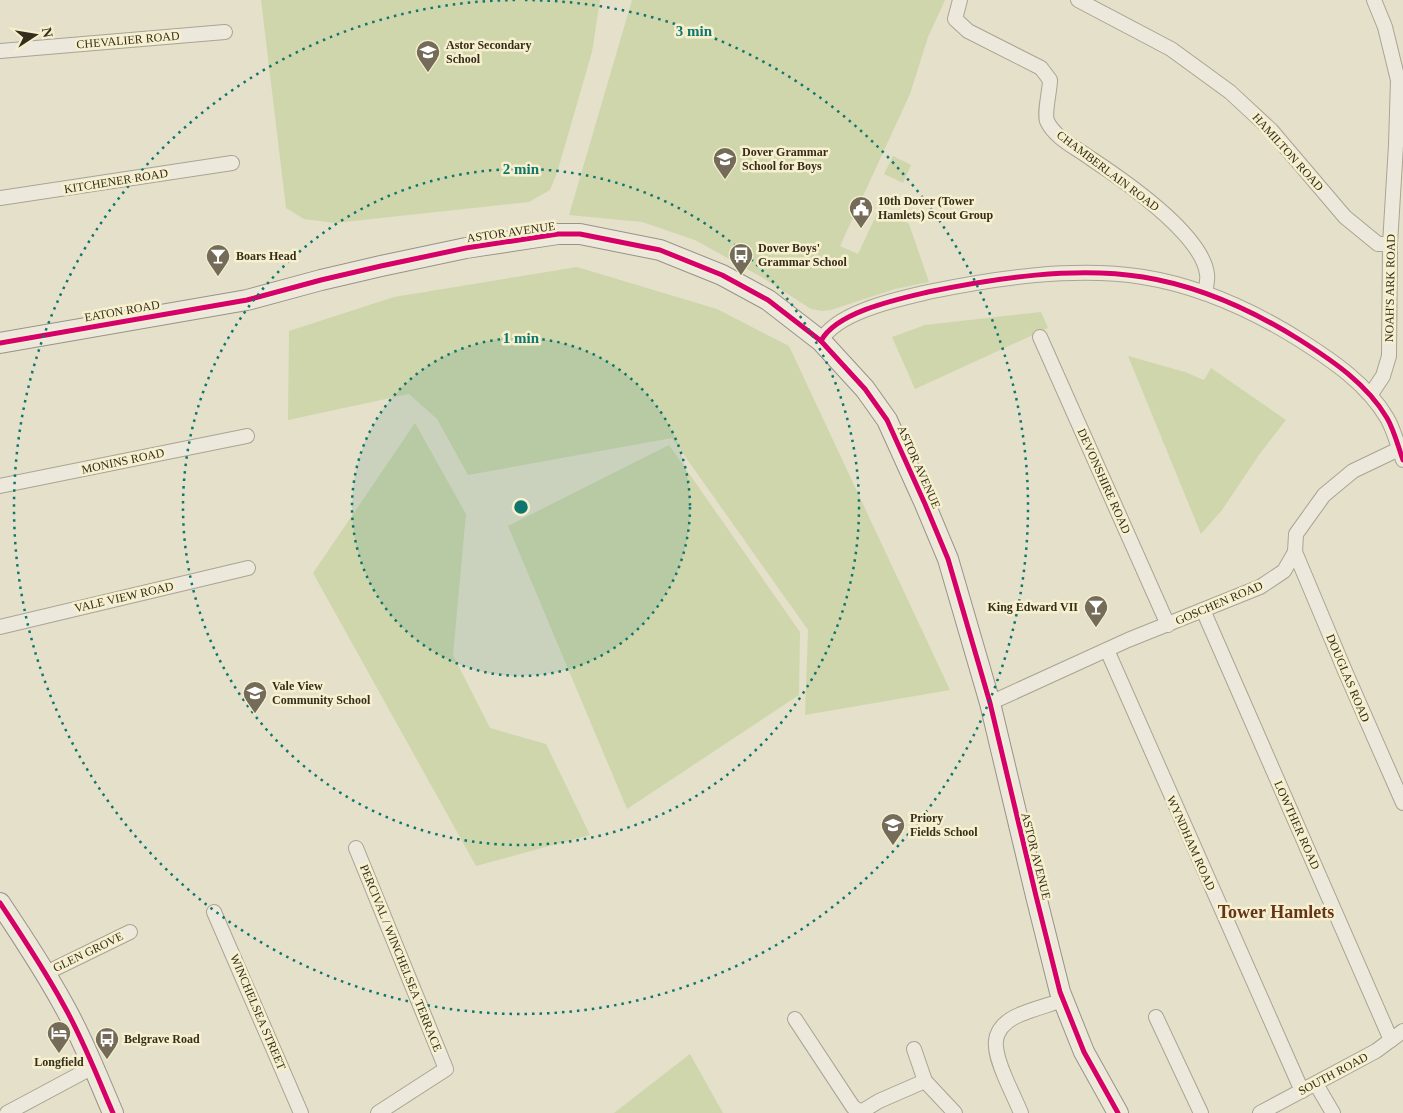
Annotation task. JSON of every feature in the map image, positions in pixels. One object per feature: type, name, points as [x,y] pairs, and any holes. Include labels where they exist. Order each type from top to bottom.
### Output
[{"type":"street","name":"CHAMBERLAIN ROAD","points":[[960,0],[954,19],[968,31],[1040,68],[1050,80],[1046,120],[1057,136],[1124,180],[1171,219],[1202,259],[1207,274],[1205,293]]},
{"type":"street","name":"HAMILTON ROAD","points":[[1078,0],[1172,49],[1230,92],[1271,130],[1345,217],[1378,244],[1390,244]]},
{"type":"street","name":"NOAH'S ARK ROAD","points":[[1371,394],[1383,376],[1389,356],[1390,244],[1400,126],[1398,80],[1385,27],[1374,0]]},
{"type":"street","name":"CHEVALIER ROAD","points":[[0,51],[225,32]]},
{"type":"street","name":"KITCHENER ROAD","points":[[0,198],[232,163]]},
{"type":"street","name":"ASTOR AVENUE","points":[[247,300],[321,280],[457,250],[558,234],[580,234],[660,250],[722,275],[768,300],[821,341],[865,389],[887,420],[948,559],[990,703],[1063,1000],[1084,1052],[1118,1113]]},
{"type":"street","points":[[821,341],[835,324],[855,314],[902,298],[954,287],[1028,276],[1082,272],[1143,277],[1205,293],[1250,311],[1332,360],[1371,394],[1388,419],[1401,454]]},
{"type":"street","name":"EATON ROAD","points":[[0,342],[247,300]]},
{"type":"street","name":"DEVONSHIRE ROAD","points":[[1040,337],[1168,625]]},
{"type":"street","name":"MONINS ROAD","points":[[0,486],[247,436]]},
{"type":"street","name":"GOSCHEN ROAD","points":[[990,703],[1107,650],[1260,587],[1284,571],[1295,552],[1296,534],[1324,495],[1353,471],[1401,454]]},
{"type":"street","name":"DOUGLAS ROAD","points":[[1295,552],[1403,803]]},
{"type":"street","name":"VALE VIEW ROAD","points":[[0,627],[248,568]]},
{"type":"street","name":"LOWTHER ROAD","points":[[1203,610],[1391,1040]]},
{"type":"street","name":"WYNDHAM ROAD","points":[[1107,650],[1172,801],[1302,1091]]},
{"type":"street","name":"PERCIVAL / WINCHELSEA TERRACE","points":[[356,848],[446,1069],[378,1113]]},
{"type":"street","points":[[0,902],[46,973],[80,1037],[113,1113]]},
{"type":"street","name":"WINCHELSEA STREET","points":[[214,912],[301,1113]]},
{"type":"street","name":"GLEN GROVE","points":[[46,973],[130,932]]},
{"type":"street","points":[[1021,1113],[998,1061],[995,1049],[996,1037],[1000,1029],[1008,1021],[1018,1015],[1063,1000]]},
{"type":"street","points":[[1156,1016],[1201,1113]]},
{"type":"street","points":[[795,1019],[853,1107],[861,1112],[879,1100],[925,1080]]},
{"type":"street","name":"SOUTH ROAD","points":[[1260,1113],[1376,1051],[1403,1031]]},
{"type":"street","points":[[914,1049],[925,1080],[955,1113]]},
{"type":"street","points":[[7,1113],[93,1067]]},
{"type":"street","points":[[1316,1084],[1333,1113]]},
{"type":"green space","name":"Astor Secondary School","points":[[261,0],[600,0],[592,52],[557,173],[550,190],[529,202],[335,223],[304,219],[286,208]]},
{"type":"green space","name":"Dover Grammar School for Boys","points":[[632,0],[945,0],[928,37],[910,94],[840,246],[858,254],[880,207],[909,224],[929,282],[895,289],[831,310],[811,309],[763,278],[695,240],[642,222],[569,215]]},
{"type":"green space","points":[[893,156],[911,165],[903,183],[884,174]]},
{"type":"green space","points":[[577,267],[717,309],[789,346],[950,690],[805,715],[808,630],[672,438],[468,475],[437,419],[409,394],[288,420],[289,331],[394,297]]},
{"type":"green space","points":[[1041,312],[1048,328],[915,389],[892,337],[925,325]]},
{"type":"green space","points":[[1128,356],[1185,372],[1204,380],[1211,368],[1286,420],[1261,452],[1222,510],[1201,534]]},
{"type":"green space","points":[[415,423],[466,514],[453,655],[490,728],[546,744],[590,835],[476,866],[313,573]]},
{"type":"green space","points":[[669,445],[800,632],[799,695],[627,809],[508,526]]},
{"type":"green space","points":[[690,1054],[723,1113],[614,1113]]},
{"type":"cycle path","points":[[0,343],[247,300],[381,266],[466,248],[558,234],[580,234],[660,250],[722,275],[768,300],[821,341],[865,389],[887,420],[925,504],[948,559],[990,703],[1060,992],[1084,1052],[1118,1113]]},
{"type":"cycle path","points":[[821,341],[840,322],[869,308],[915,295],[981,282],[1063,273],[1117,274],[1164,281],[1205,293],[1244,309],[1282,329],[1337,365],[1370,394],[1379,406],[1392,428],[1403,460]]},
{"type":"cycle path","points":[[0,903],[41,965],[70,1017],[113,1113]]},
{"type":"place","name":"Astor Secondary School","points":[[428,73]]},
{"type":"place","name":"Dover Grammar School for Boys","points":[[725,180]]},
{"type":"place","name":"10th Dover (Tower Hamlets) Scout Group","points":[[861,229]]},
{"type":"place","name":"Dover Boys' Grammar School","points":[[741,276]]},
{"type":"place","name":"Boars Head","points":[[218,277]]},
{"type":"place","name":"King Edward VII","points":[[1096,628]]},
{"type":"place","name":"Vale View Community School","points":[[255,714]]},
{"type":"place","name":"Priory Fields School","points":[[893,846]]},
{"type":"place","name":"Longfield","points":[[59,1054]]},
{"type":"place","name":"Belgrave Road","points":[[107,1060]]},
{"type":"district","name":"Tower Hamlets","points":[[1276,912]]}]
